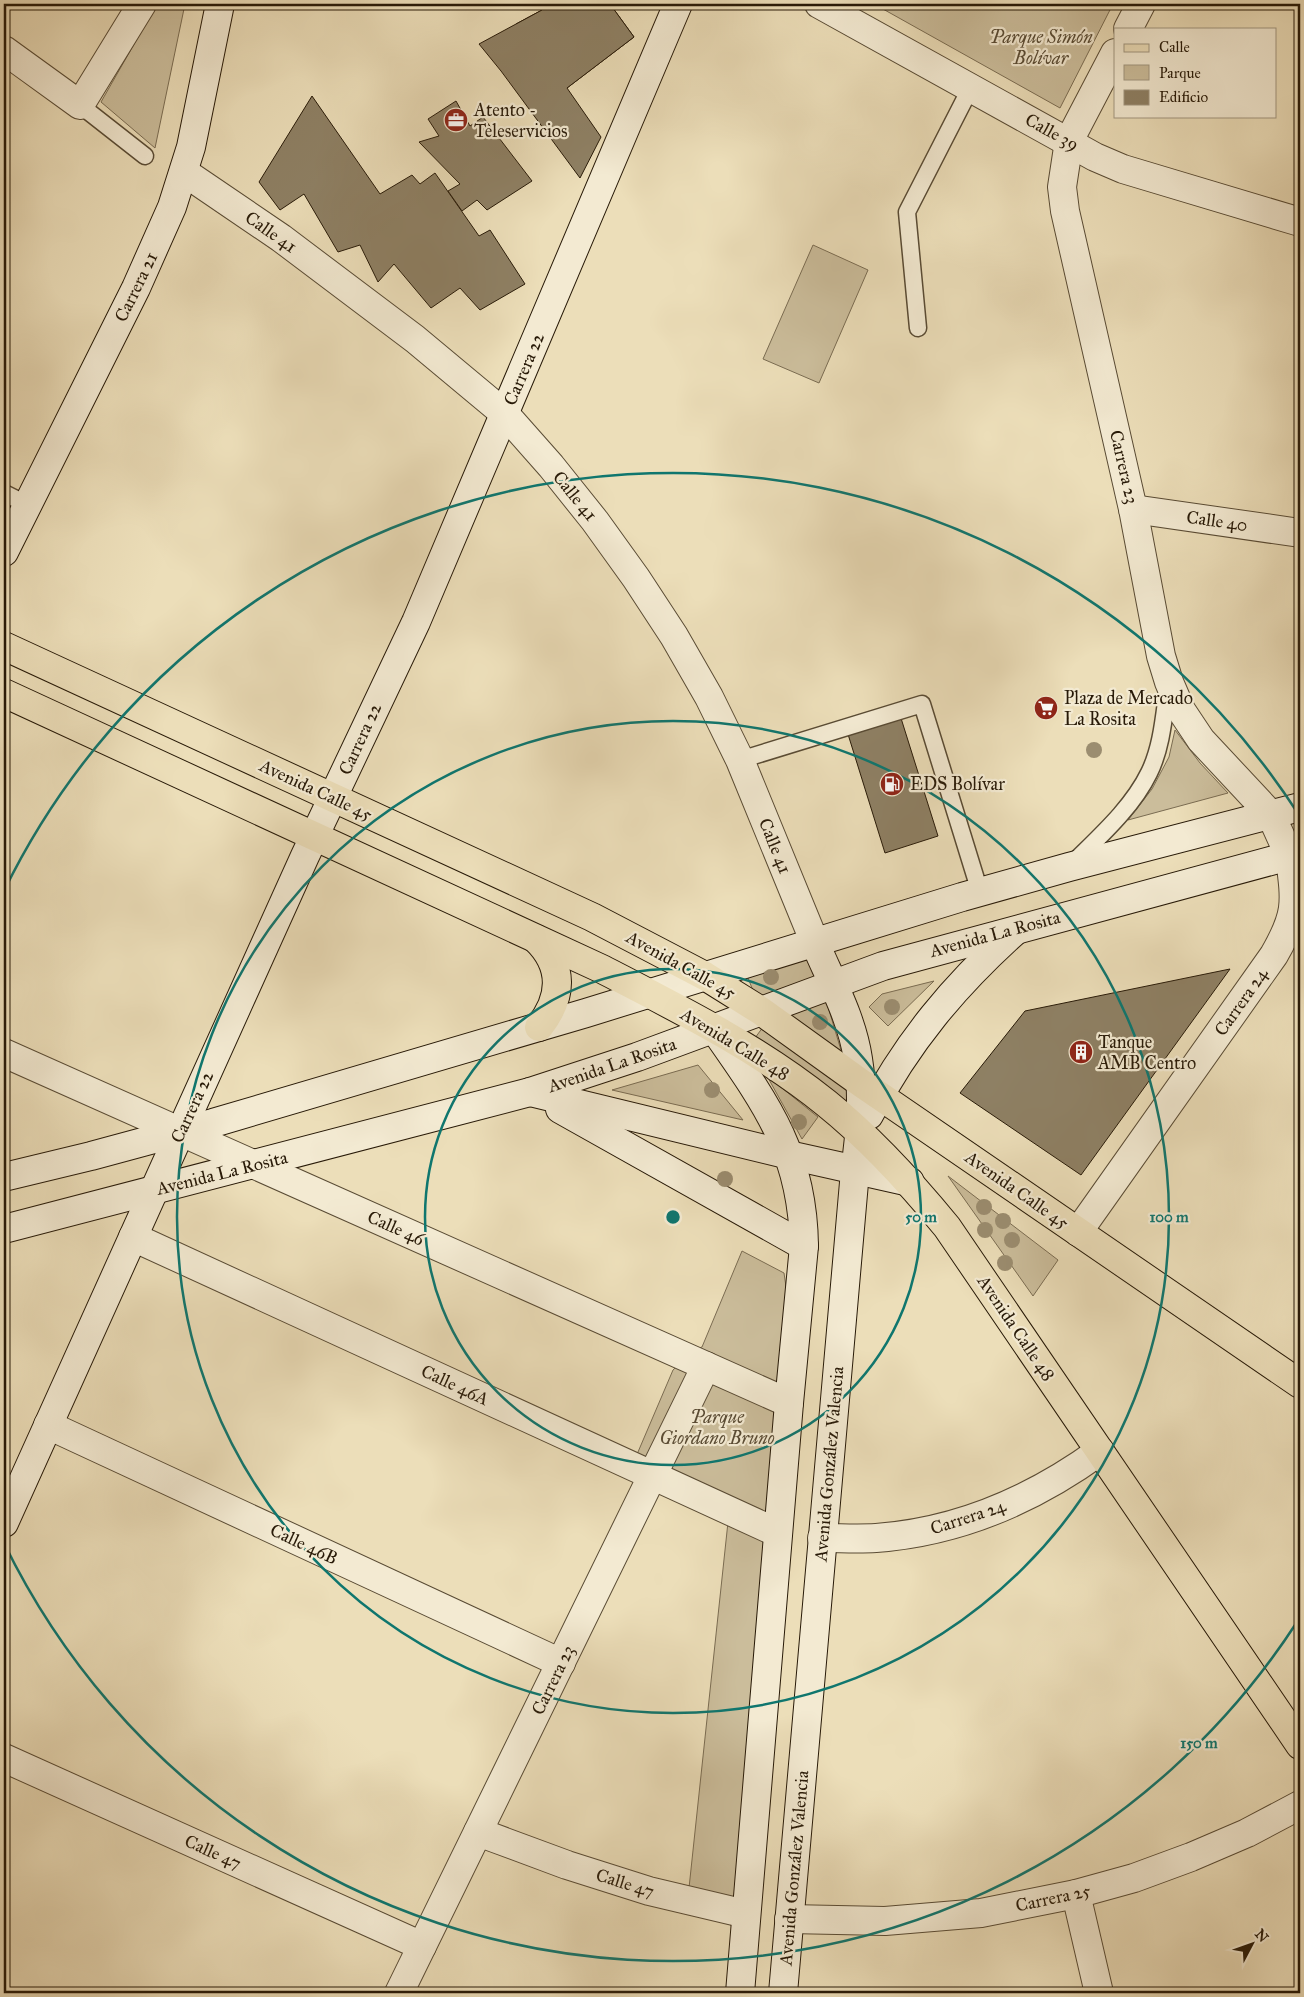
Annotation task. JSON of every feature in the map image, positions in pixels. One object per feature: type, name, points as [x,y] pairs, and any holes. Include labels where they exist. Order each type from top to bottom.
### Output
[{"type":"main road","name":"Avenida Calle 45","points":[[4,646],[592,918],[705,976],[761,1011],[870,1089],[1300,1384]]},
{"type":"main road","points":[[4,693],[535,938],[649,993]]},
{"type":"main road","points":[[535,938],[544,946],[550,956],[557,981],[553,1006],[539,1027]]},
{"type":"main road","name":"Avenida Calle 48","points":[[649,993],[714,1029],[790,1076],[860,1132],[910,1182],[958,1243],[1300,1745]]},
{"type":"street","points":[[4,50],[80,105],[142,4]]},
{"type":"street","name":"Carrera 21","points":[[4,552],[136,288],[166,222],[184,172],[220,4]]},
{"type":"street","name":"Carrera 22","points":[[4,1523],[332,798],[416,622],[678,4]]},
{"type":"street","name":"Calle 39","points":[[819,4],[1095,157],[1123,169],[1300,222]]},
{"type":"street","points":[[1128,28],[1140,4]]},
{"type":"street","name":"Carrera 23","points":[[1114,55],[1069,141],[1062,187],[1133,509],[1161,656],[1169,682],[1181,710],[1201,740],[1271,815],[1297,862]]},
{"type":"street","name":"Calle 41","points":[[184,172],[281,238],[414,339],[505,414],[551,466],[595,521],[636,578],[687,659],[740,760],[816,943]]},
{"type":"street","name":"Calle 40","points":[[1133,509],[1300,532]]},
{"type":"street","points":[[4,1177],[180,1132],[539,1027],[980,892],[1300,807]]},
{"type":"street","name":"Avenida La Rosita","points":[[4,1228],[254,1165],[530,1092],[637,1057],[883,966],[1020,927],[1297,862]]},
{"type":"street","name":"Carrera 24","points":[[1078,1232],[1274,955],[1286,934],[1293,914],[1297,862]]},
{"type":"street","points":[[860,1132],[870,1089],[908,1048],[944,1002],[985,958],[1020,927]]},
{"type":"street","points":[[816,943],[852,1032],[858,1057],[870,1089]]},
{"type":"street","points":[[714,1029],[757,1090],[773,1118],[789,1155],[797,1178],[803,1220],[804,1246],[788,1402],[740,1993]]},
{"type":"street","name":"Calle 46","points":[[4,1053],[788,1402]]},
{"type":"street","points":[[530,1092],[855,1171],[910,1182]]},
{"type":"street","points":[[530,1092],[804,1246]]},
{"type":"street","name":"Avenida González Valencia","points":[[782,1993],[860,1132]]},
{"type":"street","name":"Calle 46A","points":[[133,1237],[778,1533]]},
{"type":"street","name":"Carrera 23","points":[[399,1993],[706,1366]]},
{"type":"street","name":"Calle 46B","points":[[48,1425],[561,1663]]},
{"type":"street","name":"Carrera 24","points":[[822,1538],[876,1538],[928,1531],[979,1517],[1028,1496],[1074,1470],[1100,1451]]},
{"type":"street","name":"Calle 47","points":[[4,1758],[422,1946]]},
{"type":"street","name":"Carrera 25","points":[[789,1919],[885,1921],[981,1913],[1076,1894],[1134,1878],[1191,1857],[1247,1833],[1300,1805]]},
{"type":"street","name":"Calle 47","points":[[478,1832],[567,1865],[649,1892],[746,1914]]},
{"type":"street","points":[[1076,1894],[1099,1993]]},
{"type":"lane","points":[[918,328],[907,212],[971,88]]},
{"type":"lane","points":[[80,105],[145,156]]},
{"type":"lane","points":[[4,493],[28,505]]},
{"type":"lane","points":[[1069,867],[1130,801],[1149,773],[1160,738],[1169,682]]},
{"type":"lane","points":[[740,760],[922,704],[980,892]]},
{"type":"green space","points":[[157,4],[185,4],[155,148],[101,102]]},
{"type":"green space","name":"Parque Simón Bolívar","points":[[874,4],[1113,4],[1060,108]]},
{"type":"green space","points":[[813,245],[868,270],[819,383],[763,359]]},
{"type":"green space","points":[[1175,730],[1200,763],[1228,793],[1128,820],[1152,789],[1169,757]]},
{"type":"green space","points":[[809,955],[819,980],[758,1003],[748,978]]},
{"type":"green space","points":[[934,981],[888,1026],[869,1007],[882,994]]},
{"type":"green space","points":[[826,1000],[843,1057],[786,1016]]},
{"type":"green space","points":[[763,1027],[854,1092],[846,1103],[755,1038]]},
{"type":"green space","points":[[698,1065],[743,1120],[612,1090]]},
{"type":"green space","points":[[767,1076],[818,1117],[802,1139]]},
{"type":"green space","points":[[948,1176],[1058,1260],[1033,1296]]},
{"type":"green space","name":"Parque Giordano Bruno","points":[[742,1251],[784,1273],[790,1314],[742,1907],[689,1888],[728,1522],[635,1459],[673,1370],[694,1350],[702,1347]]},
{"type":"building","points":[[537,4],[610,4],[634,37],[567,88],[516,24],[542,10]]},
{"type":"building","points":[[537,4],[610,4],[634,37],[567,88],[601,137],[580,178],[479,44],[542,10]]},
{"type":"building","points":[[312,96],[380,194],[412,175],[420,184],[435,173],[479,236],[490,230],[525,284],[480,310],[460,288],[431,308],[394,264],[378,282],[360,245],[338,252],[304,194],[280,210],[259,182]]},
{"type":"building","points":[[456,101],[470,126],[483,117],[532,181],[487,210],[477,200],[462,211],[448,191],[460,184],[419,142],[439,136],[428,119]]},
{"type":"building","name":"EDS Bolívar","points":[[900,715],[938,836],[885,853],[847,731]]},
{"type":"building","name":"Tanque AMB Centro","points":[[1230,969],[1081,1175],[960,1093],[1025,1011]]},
{"type":"place","name":"Atento - Teleservicios","points":[[456,120]]},
{"type":"place","name":"Plaza de Mercado La Rosita","points":[[1046,708]]},
{"type":"place","name":"EDS Bolívar","points":[[892,784]]},
{"type":"place","name":"Tanque AMB Centro","points":[[1081,1052]]}]
